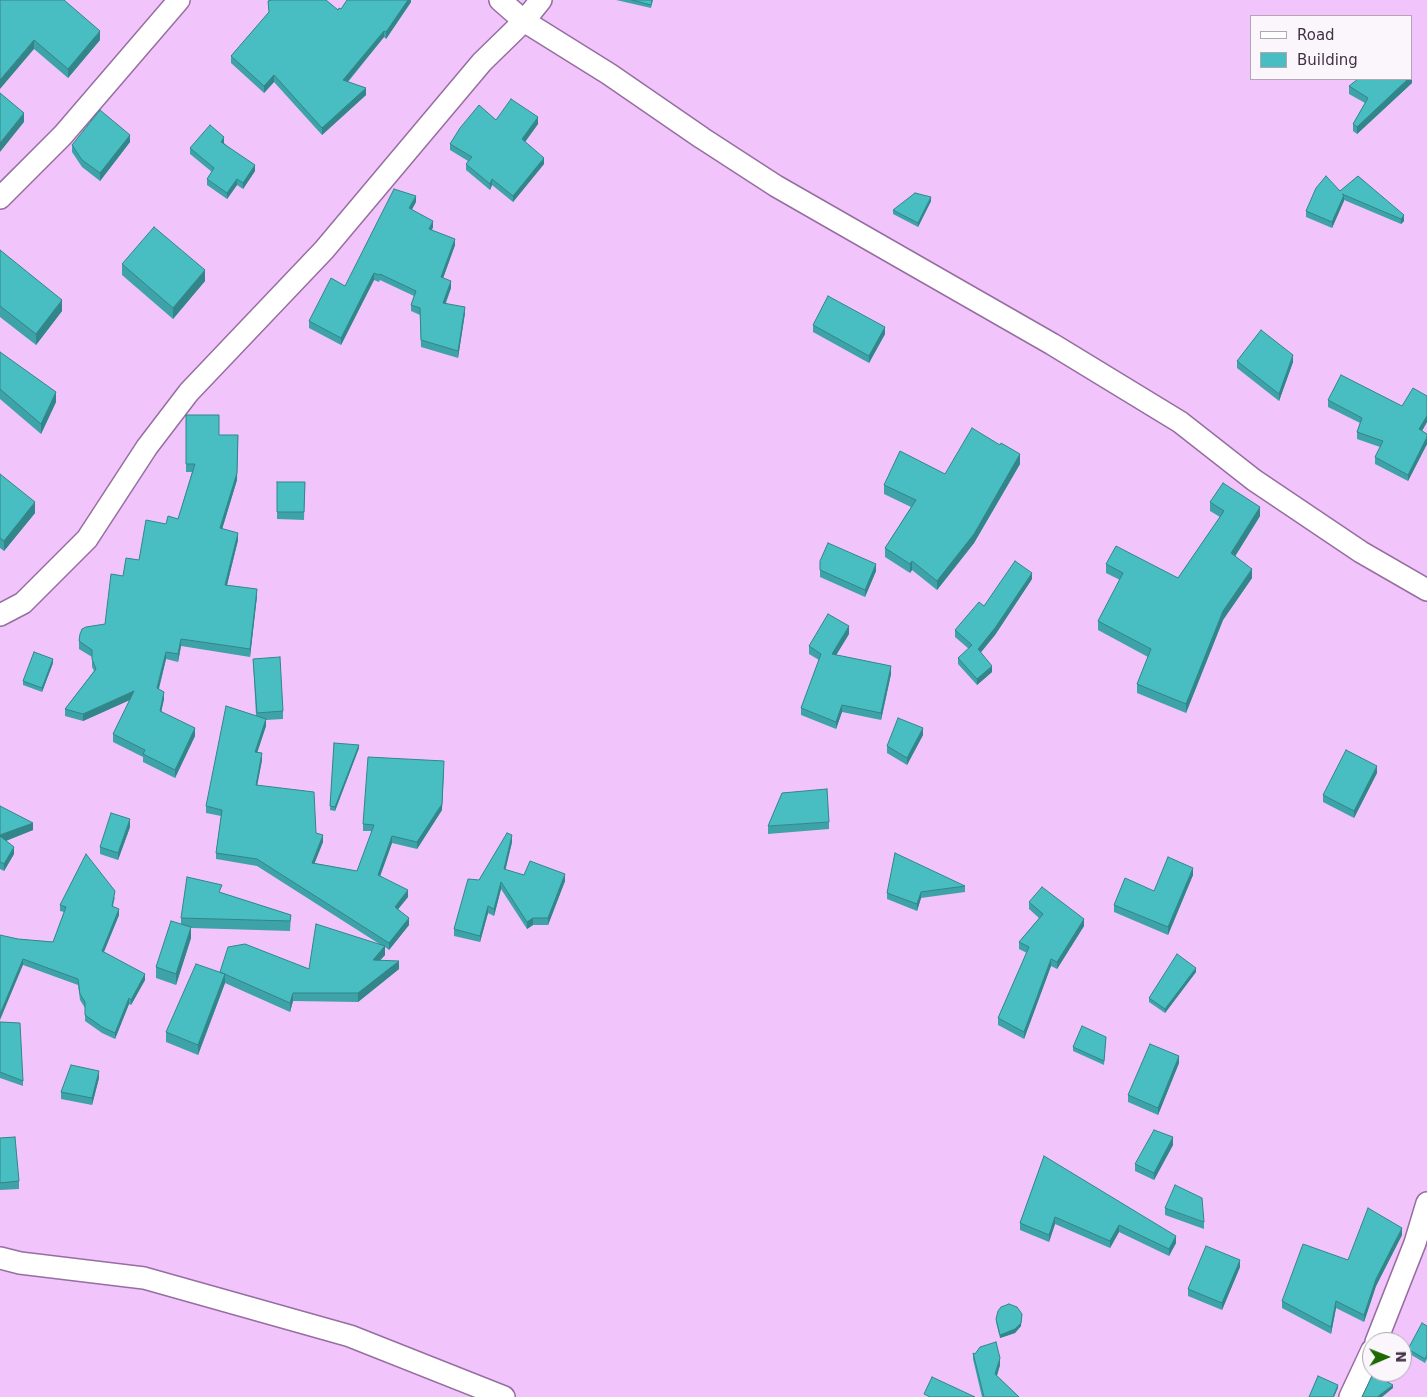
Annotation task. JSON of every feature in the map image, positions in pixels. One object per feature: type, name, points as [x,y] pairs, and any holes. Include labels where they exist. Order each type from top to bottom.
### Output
[{"type":"street","points":[[0,198],[63,135],[179,0]]},
{"type":"street","points":[[500,0],[524,21],[609,74],[776,186],[1052,344],[1180,422],[1254,480],[1361,552],[1427,590]]},
{"type":"street","points":[[0,615],[23,604],[87,539],[147,446],[189,392],[324,250],[482,62],[524,21],[540,0]]},
{"type":"street","points":[[1380,1332],[1415,1242],[1427,1203]]},
{"type":"street","points":[[0,1258],[20,1263],[144,1278],[350,1336],[504,1397]]},
{"type":"street","points":[[1350,1397],[1362,1371]]},
{"type":"building","points":[[0,0],[64,0],[100,31],[68,69],[34,40],[0,80]]},
{"type":"building","points":[[326,0],[338,10],[339,8],[341,9],[347,0],[408,0],[386,32],[384,31],[343,80],[366,88],[322,128],[274,75],[264,86],[231,56],[269,12],[268,1]]},
{"type":"building","points":[[632,0],[652,0],[651,5]]},
{"type":"building","points":[[1357,80],[1407,80],[1357,127],[1353,124],[1368,98],[1349,86]]},
{"type":"building","points":[[0,93],[24,113],[0,143]]},
{"type":"building","points":[[511,99],[538,117],[522,139],[544,158],[513,196],[492,179],[490,184],[466,164],[472,157],[450,144],[460,128],[479,105],[496,120]]},
{"type":"building","points":[[100,110],[130,135],[100,173],[82,160],[72,145]]},
{"type":"building","points":[[210,125],[224,137],[221,142],[255,165],[243,183],[237,179],[227,193],[207,179],[214,168],[190,148]]},
{"type":"building","points":[[1326,176],[1340,191],[1358,176],[1404,215],[1401,219],[1342,194],[1344,195],[1332,222],[1306,211],[1316,188]]},
{"type":"building","points":[[394,189],[416,196],[409,208],[433,221],[429,229],[455,239],[441,277],[451,281],[443,303],[465,307],[458,351],[421,340],[420,308],[411,305],[416,291],[380,274],[374,273],[341,338],[309,321],[331,278],[345,286]]},
{"type":"building","points":[[915,193],[931,197],[918,223],[893,210]]},
{"type":"building","points":[[154,227],[205,270],[173,308],[122,264]]},
{"type":"building","points":[[0,250],[62,300],[36,334],[0,306]]},
{"type":"building","points":[[828,296],[885,327],[869,356],[813,325]]},
{"type":"building","points":[[1261,330],[1293,355],[1279,394],[1237,361]]},
{"type":"building","points":[[0,352],[56,392],[41,424],[0,389]]},
{"type":"building","points":[[1341,375],[1402,406],[1413,388],[1427,396],[1427,416],[1419,429],[1427,434],[1427,437],[1408,475],[1375,457],[1383,441],[1357,432],[1362,418],[1328,400]]},
{"type":"building","points":[[186,415],[219,415],[219,435],[238,435],[237,473],[220,528],[238,533],[225,585],[257,589],[250,649],[181,639],[178,654],[166,652],[157,688],[164,692],[160,711],[195,728],[175,770],[143,754],[145,750],[113,734],[134,691],[83,714],[65,709],[96,669],[92,659],[92,650],[79,641],[80,634],[82,629],[86,627],[105,624],[111,574],[123,576],[126,558],[139,560],[146,520],[166,524],[168,516],[178,519],[195,464],[186,464]]},
{"type":"building","points":[[972,428],[1000,445],[1001,443],[1020,454],[974,534],[937,581],[912,561],[910,564],[885,548],[916,500],[884,485],[900,451],[945,474]]},
{"type":"building","points":[[0,474],[35,502],[4,541],[0,538]]},
{"type":"building","points":[[277,482],[305,482],[304,512],[277,512]]},
{"type":"building","points":[[1223,483],[1260,507],[1231,553],[1252,569],[1223,611],[1186,704],[1137,684],[1151,649],[1098,621],[1123,573],[1106,564],[1116,546],[1178,578],[1224,511],[1210,502]]},
{"type":"building","points":[[828,543],[876,564],[865,590],[820,570],[820,561]]},
{"type":"building","points":[[1015,561],[1032,573],[995,628],[978,649],[992,666],[977,679],[958,658],[972,645],[955,630],[979,602],[984,606]]},
{"type":"building","points":[[828,614],[849,626],[832,654],[891,666],[881,713],[842,705],[836,722],[801,708],[821,654],[809,646]]},
{"type":"building","points":[[34,652],[53,659],[42,688],[23,681]]},
{"type":"building","points":[[280,657],[283,711],[257,713],[253,659]]},
{"type":"building","points":[[226,706],[266,719],[255,752],[262,753],[256,785],[314,792],[316,833],[323,835],[312,863],[357,871],[374,825],[363,824],[368,757],[444,761],[442,804],[417,842],[392,836],[378,875],[408,890],[395,907],[409,918],[389,943],[257,859],[216,853],[222,810],[206,806]]},
{"type":"building","points":[[898,718],[923,728],[907,758],[887,746]]},
{"type":"building","points":[[334,743],[359,745],[335,807],[330,806]]},
{"type":"building","points":[[1346,750],[1377,766],[1354,811],[1323,795]]},
{"type":"building","points":[[827,789],[829,822],[768,826],[782,793]]},
{"type":"building","points":[[0,806],[33,823],[0,835]]},
{"type":"building","points":[[111,813],[130,819],[118,853],[100,847]]},
{"type":"building","points":[[507,833],[512,835],[504,869],[524,875],[530,861],[565,874],[548,918],[533,918],[527,922],[501,882],[494,909],[488,906],[480,936],[454,929],[468,879],[479,880]]},
{"type":"building","points":[[0,836],[14,847],[4,864],[0,862]]},
{"type":"building","points":[[895,853],[965,886],[921,892],[917,904],[887,893]]},
{"type":"building","points":[[86,854],[115,891],[112,906],[119,909],[102,951],[145,974],[131,1000],[129,998],[115,1033],[102,1027],[85,1015],[85,1002],[80,994],[78,979],[23,959],[0,1014],[0,935],[18,939],[53,942],[66,907],[60,905]]},
{"type":"building","points":[[1168,857],[1193,868],[1168,927],[1114,905],[1125,878],[1154,891]]},
{"type":"building","points":[[187,877],[222,885],[219,892],[291,915],[290,921],[181,918]]},
{"type":"building","points":[[1042,887],[1084,919],[1057,962],[1051,959],[1024,1032],[998,1018],[1029,947],[1019,942],[1043,914],[1029,902]]},
{"type":"building","points":[[171,921],[191,927],[176,974],[156,967]]},
{"type":"building","points":[[316,924],[385,946],[373,960],[399,961],[358,993],[293,993],[290,1003],[220,972],[228,947],[245,944],[309,969]]},
{"type":"building","points":[[1177,954],[1196,968],[1165,1009],[1149,998]]},
{"type":"building","points":[[196,964],[225,974],[198,1045],[166,1032]]},
{"type":"building","points":[[0,1022],[20,1023],[23,1081],[0,1072]]},
{"type":"building","points":[[1082,1026],[1106,1037],[1104,1061],[1073,1047]]},
{"type":"building","points":[[1150,1044],[1179,1056],[1158,1108],[1128,1095]]},
{"type":"building","points":[[71,1065],[99,1071],[92,1098],[61,1092]]},
{"type":"building","points":[[1154,1130],[1173,1137],[1154,1173],[1135,1164]]},
{"type":"building","points":[[15,1137],[19,1181],[0,1183],[0,1138]]},
{"type":"building","points":[[1044,1156],[1176,1236],[1169,1249],[1119,1225],[1110,1241],[1055,1217],[1049,1235],[1020,1223]]},
{"type":"building","points":[[1175,1185],[1202,1198],[1204,1222],[1165,1208]]},
{"type":"building","points":[[1368,1208],[1402,1228],[1376,1279],[1364,1315],[1336,1301],[1331,1327],[1282,1301],[1303,1244],[1348,1260]]},
{"type":"building","points":[[1206,1246],[1240,1260],[1222,1303],[1188,1289]]},
{"type":"building","points":[[1009,1304],[1017,1307],[1022,1314],[1021,1323],[1015,1329],[1000,1335],[996,1319],[998,1311],[1001,1307]]},
{"type":"building","points":[[1422,1323],[1427,1326],[1427,1355],[1425,1359],[1412,1351],[1412,1342]]},
{"type":"building","points":[[996,1342],[1000,1358],[995,1374],[1019,1397],[984,1397],[973,1353],[975,1354],[980,1347]]},
{"type":"building","points":[[1318,1376],[1338,1385],[1333,1397],[1309,1397]]},
{"type":"building","points":[[932,1377],[975,1397],[930,1397],[924,1394]]},
{"type":"building","points":[[1369,1382],[1388,1382],[1393,1385],[1377,1397],[1362,1397]]}]
